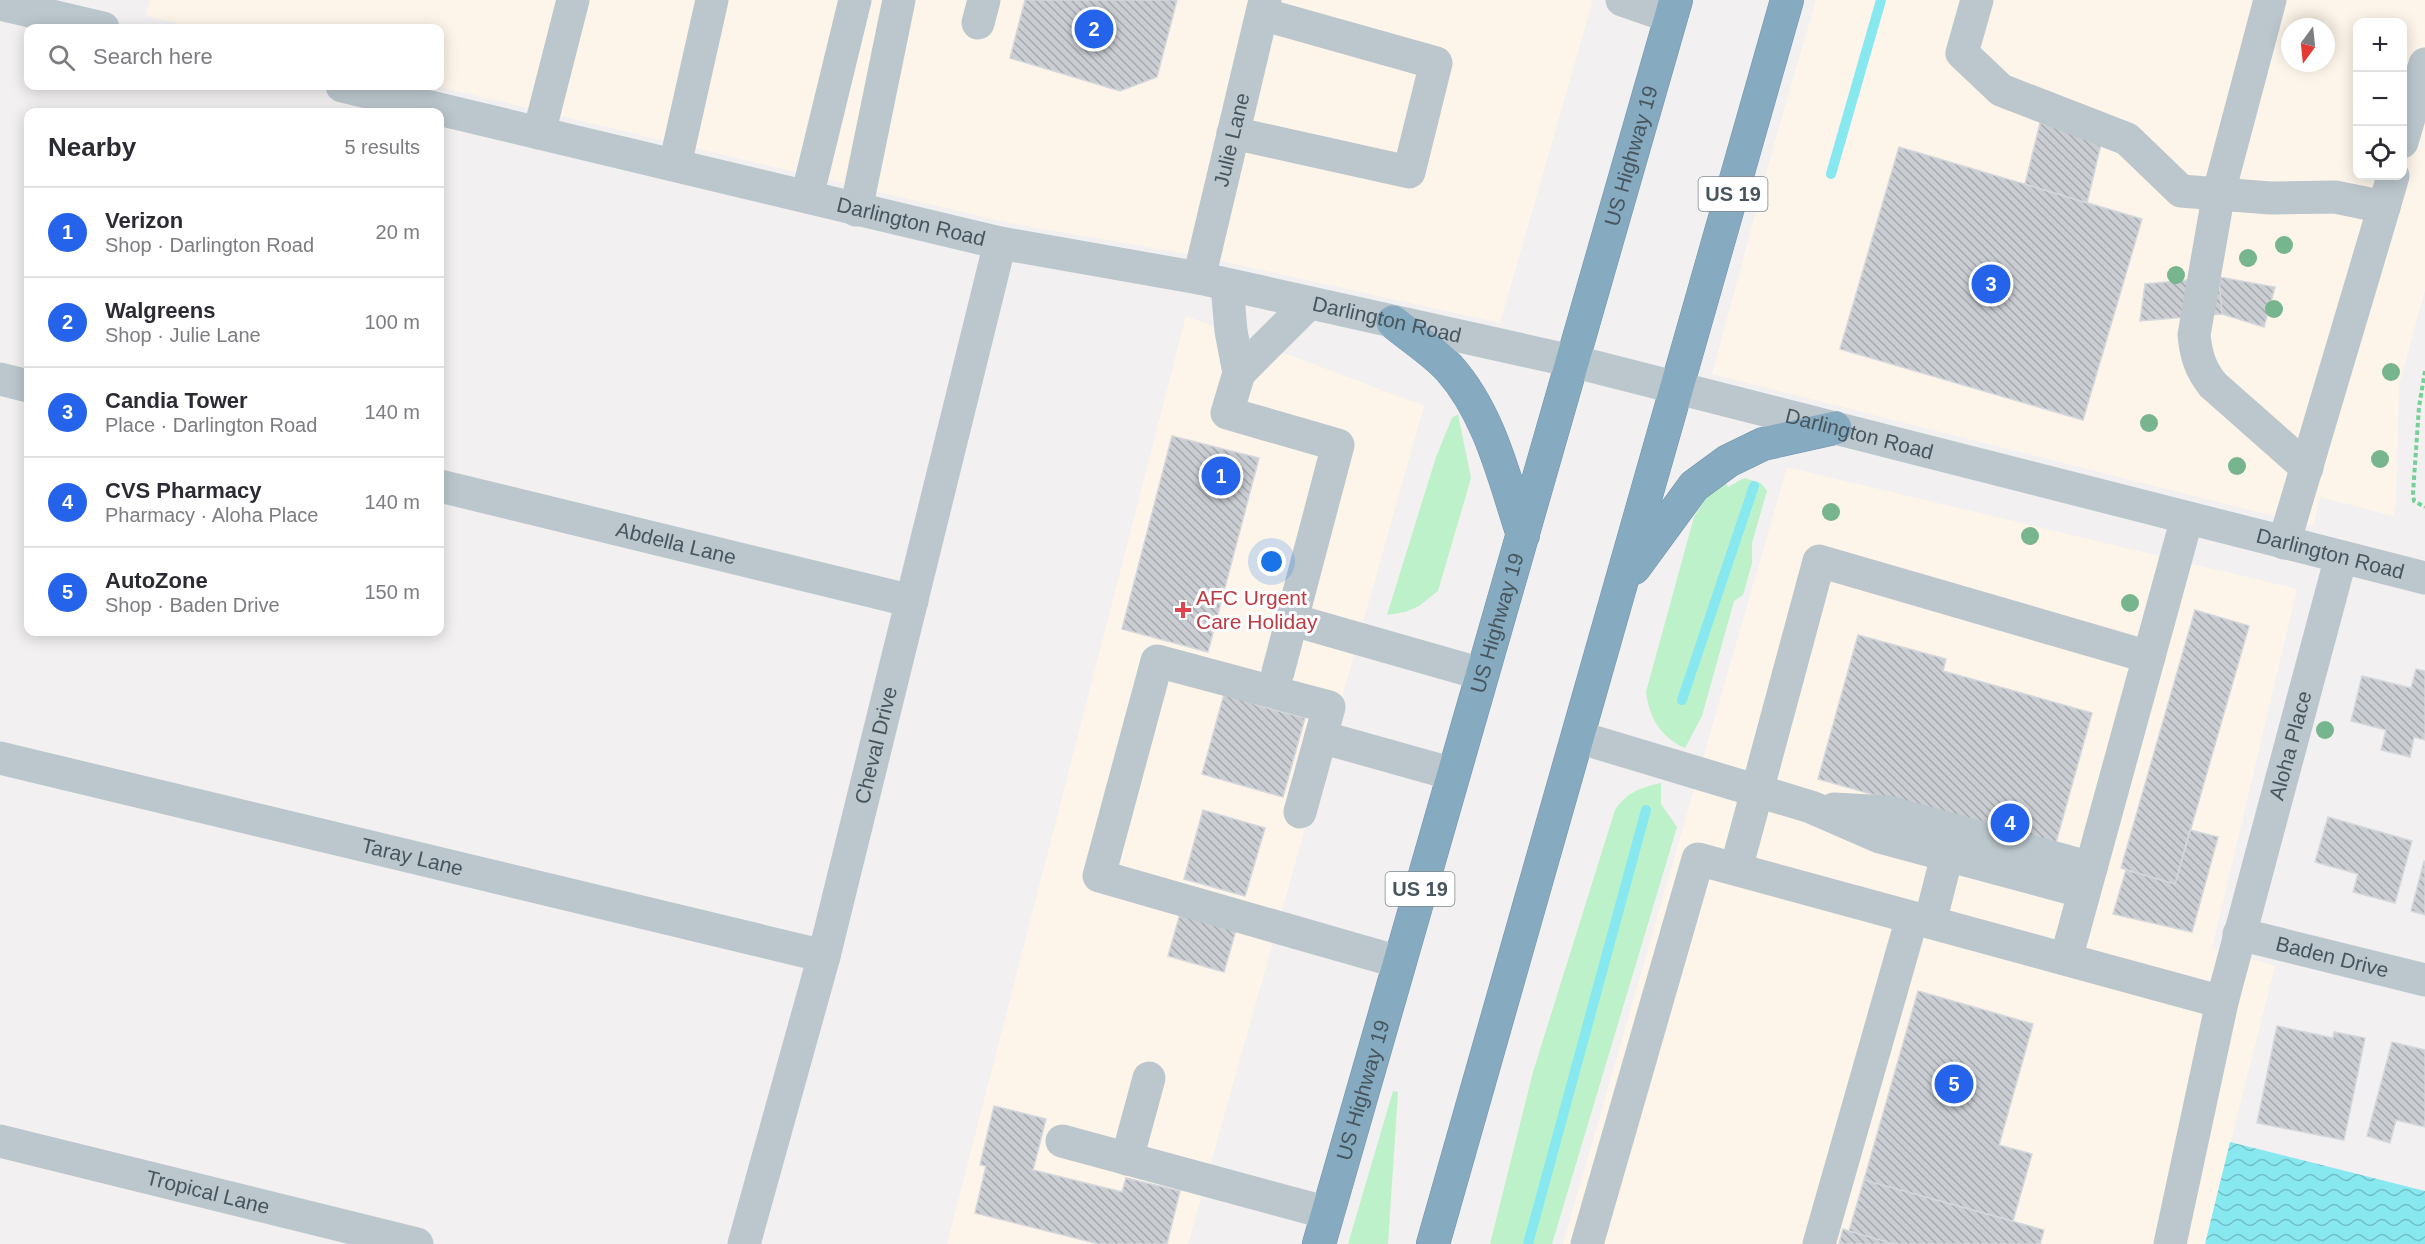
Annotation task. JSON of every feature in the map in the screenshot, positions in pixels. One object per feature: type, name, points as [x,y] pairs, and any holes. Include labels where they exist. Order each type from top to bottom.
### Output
[{"type":"highway","name":"US 19","points":[[1433,1244],[1787,0]]},
{"type":"highway","name":"US Highway 19","points":[[1319,1244],[1674,9]]},
{"type":"highway","points":[[1393,322],[1448,367],[1480,413],[1523,535]]},
{"type":"highway","points":[[1622,584],[1694,486],[1728,461],[1763,444],[1835,428]]},
{"type":"street","points":[[539,132],[573,0]]},
{"type":"street","points":[[675,165],[712,0]]},
{"type":"street","points":[[807,197],[855,0]]},
{"type":"street","points":[[856,210],[899,0]]},
{"type":"street","points":[[1622,0],[1674,9]]},
{"type":"street","points":[[1977,0],[1962,53],[2001,90],[2127,139],[2181,191],[2219,192],[2270,198],[2335,197],[2384,207]]},
{"type":"street","points":[[2270,0],[2219,192],[2194,335],[2202,372],[2213,386],[2307,468]]},
{"type":"street","points":[[0,4],[62,9],[94,24]]},
{"type":"street","points":[[1233,133],[1409,172],[1436,63],[1264,7]]},
{"type":"street","name":"Julie Lane","points":[[1239,374],[1231,332],[1213,282],[1233,133],[1264,7]]},
{"type":"street","points":[[2407,128],[2425,64]]},
{"type":"street","name":"Darlington Road","points":[[359,90],[436,108]]},
{"type":"street","name":"Darlington Road","points":[[444,110],[1000,243],[1213,282],[1572,361],[2425,578]]},
{"type":"street","points":[[2284,543],[2392,180]]},
{"type":"street","name":"Cheval Drive","points":[[744,1244],[824,956],[1000,243]]},
{"type":"street","points":[[1278,672],[1338,445],[1227,413],[1239,374],[1310,303]]},
{"type":"street","points":[[0,379],[24,385]]},
{"type":"street","name":"Abdella Lane","points":[[444,487],[912,601]]},
{"type":"street","points":[[2066,960],[2187,518]]},
{"type":"street","name":"Aloha Place","points":[[2170,1244],[2222,1002],[2341,557]]},
{"type":"street","points":[[1736,869],[1819,561],[2149,657]]},
{"type":"street","points":[[1293,620],[1482,674]]},
{"type":"street","points":[[1300,812],[1329,707],[1157,661],[1099,876],[1399,962]]},
{"type":"street","points":[[1578,736],[1811,807],[1880,837],[1947,856],[2088,880]]},
{"type":"street","points":[[1321,737],[1453,774]]},
{"type":"street","name":"Taray Lane","points":[[0,758],[824,956]]},
{"type":"street","points":[[1811,807],[1888,812],[2088,880]]},
{"type":"street","points":[[1819,1244],[1921,920],[1947,856]]},
{"type":"street","points":[[1587,1244],[1698,859],[2222,1002]]},
{"type":"street","name":"Baden Drive","points":[[2239,934],[2425,980]]},
{"type":"street","points":[[1127,1159],[1149,1078]]},
{"type":"street","name":"Tropical Lane","points":[[0,1141],[417,1244]]},
{"type":"street","points":[[1062,1141],[1328,1213]]},
{"type":"path","points":[[2425,371],[2419,406],[2412,493],[2414,501],[2425,507]]},
{"type":"shaded area","points":[[150,0],[1593,0],[1500,323],[1204,257],[1005,222],[444,88],[444,24],[180,24],[146,16]]},
{"type":"shaded area","points":[[1816,0],[2425,0],[2425,290],[2399,385],[2396,504],[2393,516],[2320,497],[2313,526],[1712,374]]},
{"type":"shaded area","points":[[1186,316],[1424,406],[1188,1244],[947,1244]]},
{"type":"shaded area","points":[[1787,467],[2297,589],[2212,948],[2275,966],[2205,1244],[1563,1244]]},
{"type":"green space","points":[[1458,414],[1471,478],[1438,591],[1419,606],[1405,612],[1387,615],[1436,457],[1452,418]]},
{"type":"green space","points":[[1744,478],[1761,483],[1767,491],[1752,543],[1752,563],[1743,595],[1734,601],[1702,716],[1685,748],[1669,739],[1658,726],[1650,710],[1646,692],[1694,517],[1708,495],[1725,482],[1728,487]]},
{"type":"green space","points":[[1661,783],[1661,804],[1677,827],[1552,1244],[1490,1244],[1533,1072],[1615,810],[1624,799],[1635,792]]},
{"type":"green space","points":[[1393,1091],[1398,1092],[1388,1244],[1348,1244]]},
{"type":"water","points":[[2230,1142],[2425,1191],[2425,1244],[2205,1244]]},
{"type":"building","points":[[1025,0],[1177,0],[1157,77],[1120,91],[1010,58]]},
{"type":"building","points":[[2040,123],[2102,140],[2087,203],[2025,184]]},
{"type":"building","points":[[1899,147],[2142,219],[2083,420],[1840,349]]},
{"type":"building","points":[[2219,277],[2222,314],[2140,321],[2145,284]]},
{"type":"building","points":[[2219,277],[2275,287],[2264,327],[2222,314]]},
{"type":"building","points":[[1172,436],[1259,458],[1208,652],[1122,629]]},
{"type":"building","points":[[2195,610],[2249,626],[2175,884],[2121,868]]},
{"type":"building","points":[[1858,635],[1946,659],[1943,671],[2092,713],[2055,846],[1818,779]]},
{"type":"building","points":[[2416,669],[2425,671],[2425,740],[2414,737],[2410,757],[2381,750],[2386,730],[2351,721],[2362,676],[2411,688]]},
{"type":"building","points":[[1226,687],[1256,705],[1305,718],[1283,797],[1202,774]]},
{"type":"building","points":[[1203,810],[1265,828],[1245,896],[1184,879]]},
{"type":"building","points":[[2328,817],[2412,841],[2395,903],[2353,892],[2358,874],[2315,862]]},
{"type":"building","points":[[2190,830],[2218,837],[2192,932],[2113,914],[2126,870],[2175,884]]},
{"type":"building","points":[[2425,862],[2425,915],[2411,911]]},
{"type":"building","points":[[1180,914],[1236,930],[1224,972],[1168,956]]},
{"type":"building","points":[[1918,991],[2033,1024],[1999,1145],[2032,1154],[2013,1221],[1864,1180]]},
{"type":"building","points":[[2277,1026],[2333,1038],[2334,1032],[2365,1038],[2344,1140],[2257,1123]]},
{"type":"building","points":[[2392,1042],[2425,1050],[2425,1127],[2396,1120],[2390,1143],[2367,1136]]},
{"type":"building","points":[[994,1106],[1046,1119],[1033,1170],[1122,1192],[1126,1178],[1180,1191],[1167,1244],[1099,1244],[975,1213],[986,1166],[980,1165]]},
{"type":"building","points":[[1864,1180],[2044,1230],[2040,1244],[1894,1244],[1849,1231]]},
{"type":"building","points":[[1843,1229],[1849,1231],[1894,1244],[1839,1244]]},
{"type":"waterway","points":[[1831,174],[1881,0]]},
{"type":"waterway","points":[[1682,700],[1754,486]]},
{"type":"waterway","points":[[1528,1244],[1646,810]]},
{"type":"place","name":"Walgreens","points":[[1094,29]]},
{"type":"place","name":"Candia Tower","points":[[1991,284]]},
{"type":"place","name":"Verizon","points":[[1221,476]]},
{"type":"place","name":"AFC Urgent Care Holiday","points":[[1183,610]]},
{"type":"place","name":"CVS Pharmacy","points":[[2010,823]]},
{"type":"place","name":"AutoZone","points":[[1954,1084]]}]
